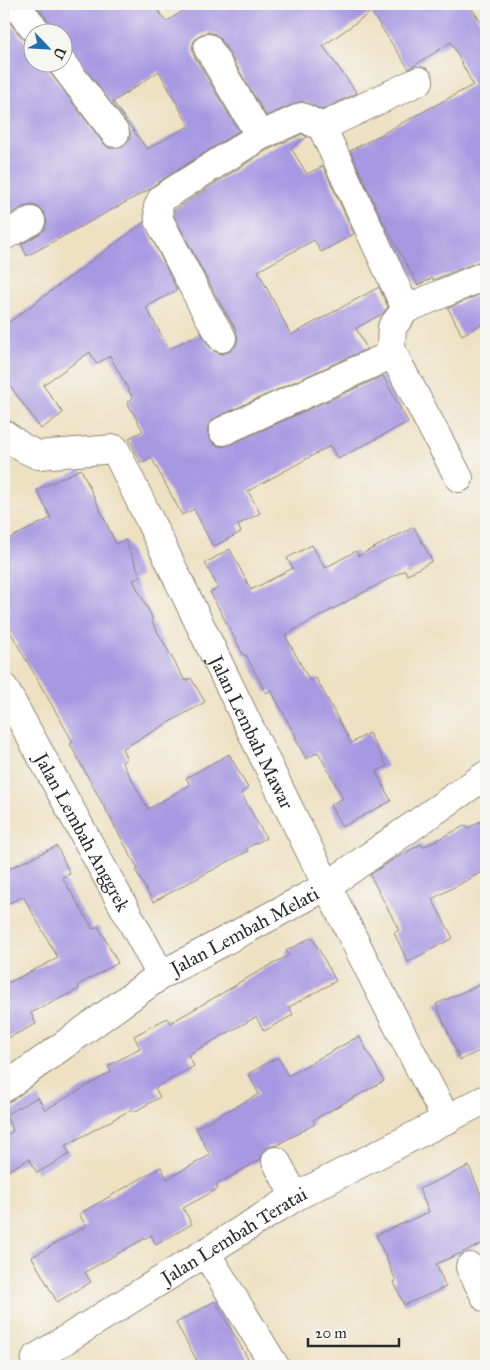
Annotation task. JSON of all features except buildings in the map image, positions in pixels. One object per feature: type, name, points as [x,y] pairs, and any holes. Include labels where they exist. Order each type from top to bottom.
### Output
[{"type":"street","points":[[15,4],[29,22]]},
{"type":"street","points":[[208,48],[260,136]]},
{"type":"street","points":[[69,72],[115,132]]},
{"type":"street","points":[[322,127],[419,81]]},
{"type":"street","points":[[222,338],[203,306],[159,220],[158,207],[162,198],[260,136],[302,117],[322,127],[406,309]]},
{"type":"street","points":[[4,236],[31,221]]},
{"type":"street","points":[[459,478],[393,354],[391,345],[392,327],[396,319],[406,309],[486,275]]},
{"type":"street","points":[[223,431],[393,354]]},
{"type":"street","name":"Jalan Lembah Mawar","points":[[4,434],[23,448],[38,455],[115,449],[327,886],[447,1120]]},
{"type":"street","name":"Jalan Lembah Anggrek","points":[[4,688],[161,975]]},
{"type":"street","name":"Jalan Lembah Melati","points":[[4,1088],[161,975],[327,886],[486,775]]},
{"type":"street","name":"Jalan Lembah Teratai","points":[[35,1366],[36,1358],[295,1197],[486,1099]]},
{"type":"street","points":[[276,1161],[295,1197]]},
{"type":"street","points":[[206,1253],[275,1366]]},
{"type":"street","points":[[470,1267],[486,1298]]}]
